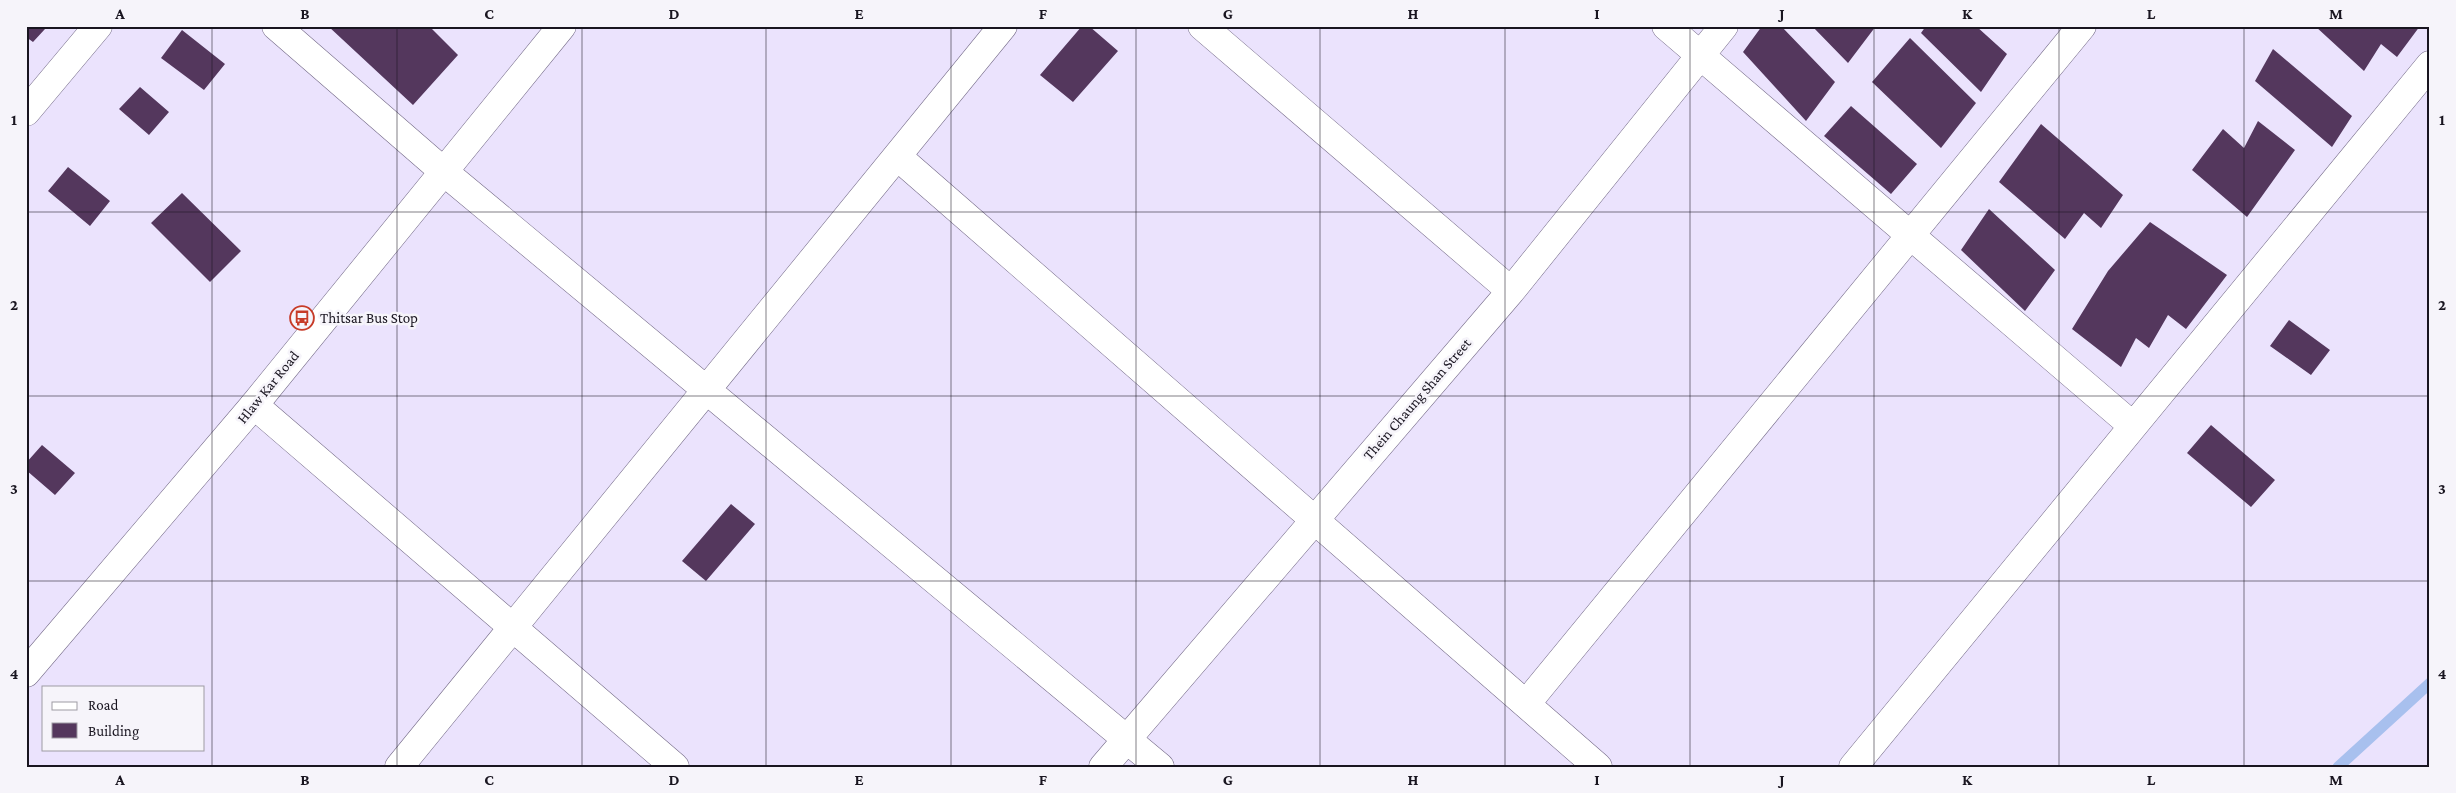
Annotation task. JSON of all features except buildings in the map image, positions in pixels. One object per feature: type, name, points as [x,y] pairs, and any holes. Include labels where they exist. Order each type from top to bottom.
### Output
[{"type":"street","points":[[26,112],[98,26]]},
{"type":"street","points":[[276,26],[444,171],[1160,767]]},
{"type":"street","name":"Hlaw Kar Road","points":[[26,673],[254,405],[562,26]]},
{"type":"street","points":[[399,767],[1003,26]]},
{"type":"street","points":[[1202,26],[1510,291]]},
{"type":"street","points":[[1666,26],[2133,426]]},
{"type":"street","name":"Thein Chaung Shan Street","points":[[1103,767],[1510,291],[1724,26]]},
{"type":"street","points":[[1526,704],[2082,26]]},
{"type":"street","points":[[1853,767],[2430,65]]},
{"type":"street","points":[[898,157],[1598,767]]},
{"type":"street","points":[[254,405],[675,767]]},
{"type":"waterway","points":[[2338,767],[2430,683]]},
{"type":"place","name":"Thitsar Bus Stop","points":[[302,318]]}]
